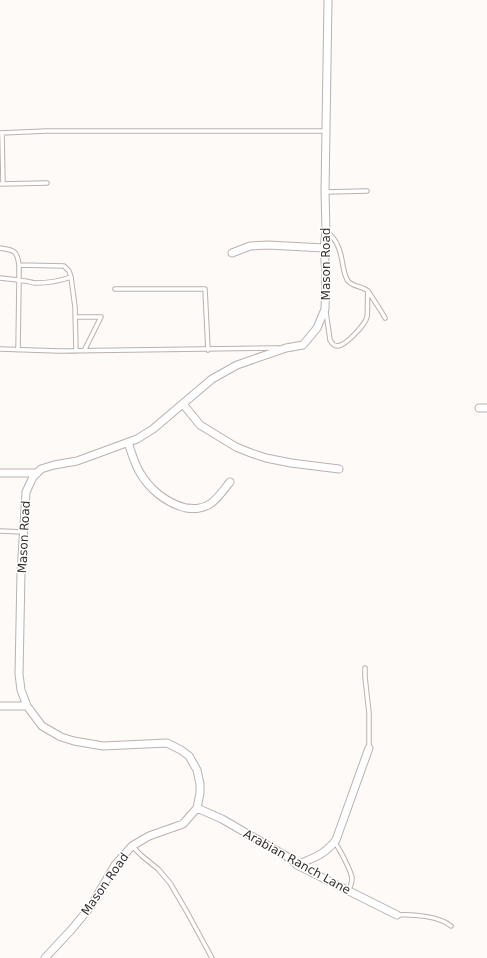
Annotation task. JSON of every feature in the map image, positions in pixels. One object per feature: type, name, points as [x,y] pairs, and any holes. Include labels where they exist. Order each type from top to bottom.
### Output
[{"type":"street","name":"Mason Road","points":[[45,958],[91,906],[115,865],[132,846],[149,836],[183,824],[197,808],[200,784],[197,770],[189,756],[181,750],[166,743],[102,746],[74,741],[61,737],[42,726],[27,706],[21,690],[19,674],[21,573],[26,492],[33,477],[41,469],[77,461],[137,439],[153,429],[212,379],[237,365],[286,348],[302,345],[317,328],[325,308],[326,274],[324,248],[326,232],[325,192],[328,0]]},
{"type":"street","points":[[232,253],[250,246],[268,245],[324,248]]},
{"type":"street","points":[[183,404],[200,425],[236,447],[266,458],[291,463],[339,469]]},
{"type":"street","points":[[479,408],[487,408]]},
{"type":"street","points":[[128,442],[139,471],[150,487],[163,498],[178,506],[193,509],[202,508],[211,503],[220,495],[230,482]]},
{"type":"street","points":[[0,473],[37,473]]},
{"type":"street","points":[[0,706],[27,706]]},
{"type":"street","points":[[298,865],[322,854],[330,848],[336,840],[369,748]]},
{"type":"street","name":"Arabian Ranch Lane","points":[[197,808],[222,819],[291,859],[298,865],[397,915]]},
{"type":"lane","points":[[47,183],[2,184],[1,133],[48,131],[326,131]]},
{"type":"lane","points":[[325,192],[367,191]]},
{"type":"lane","points":[[326,232],[332,236],[339,248],[348,280],[368,291],[385,318]]},
{"type":"lane","points":[[0,248],[13,250],[18,255],[18,350]]},
{"type":"lane","points":[[19,265],[64,266],[69,271],[75,307],[76,351]]},
{"type":"lane","points":[[0,278],[18,280],[19,282],[24,280],[34,283],[63,280],[70,277]]},
{"type":"lane","points":[[115,290],[205,289],[208,350]]},
{"type":"lane","points":[[325,308],[330,340],[334,345],[342,345],[364,324],[366,318],[368,291]]},
{"type":"lane","points":[[75,316],[101,318],[84,351]]},
{"type":"lane","points":[[0,349],[84,351],[286,348]]},
{"type":"lane","points":[[0,531],[24,532]]},
{"type":"lane","points":[[365,668],[369,748]]},
{"type":"lane","points":[[334,842],[351,874],[352,884],[348,891]]},
{"type":"lane","points":[[132,846],[158,869],[170,883],[212,958]]},
{"type":"lane","points":[[397,915],[408,914],[419,916],[443,921],[451,926]]}]
